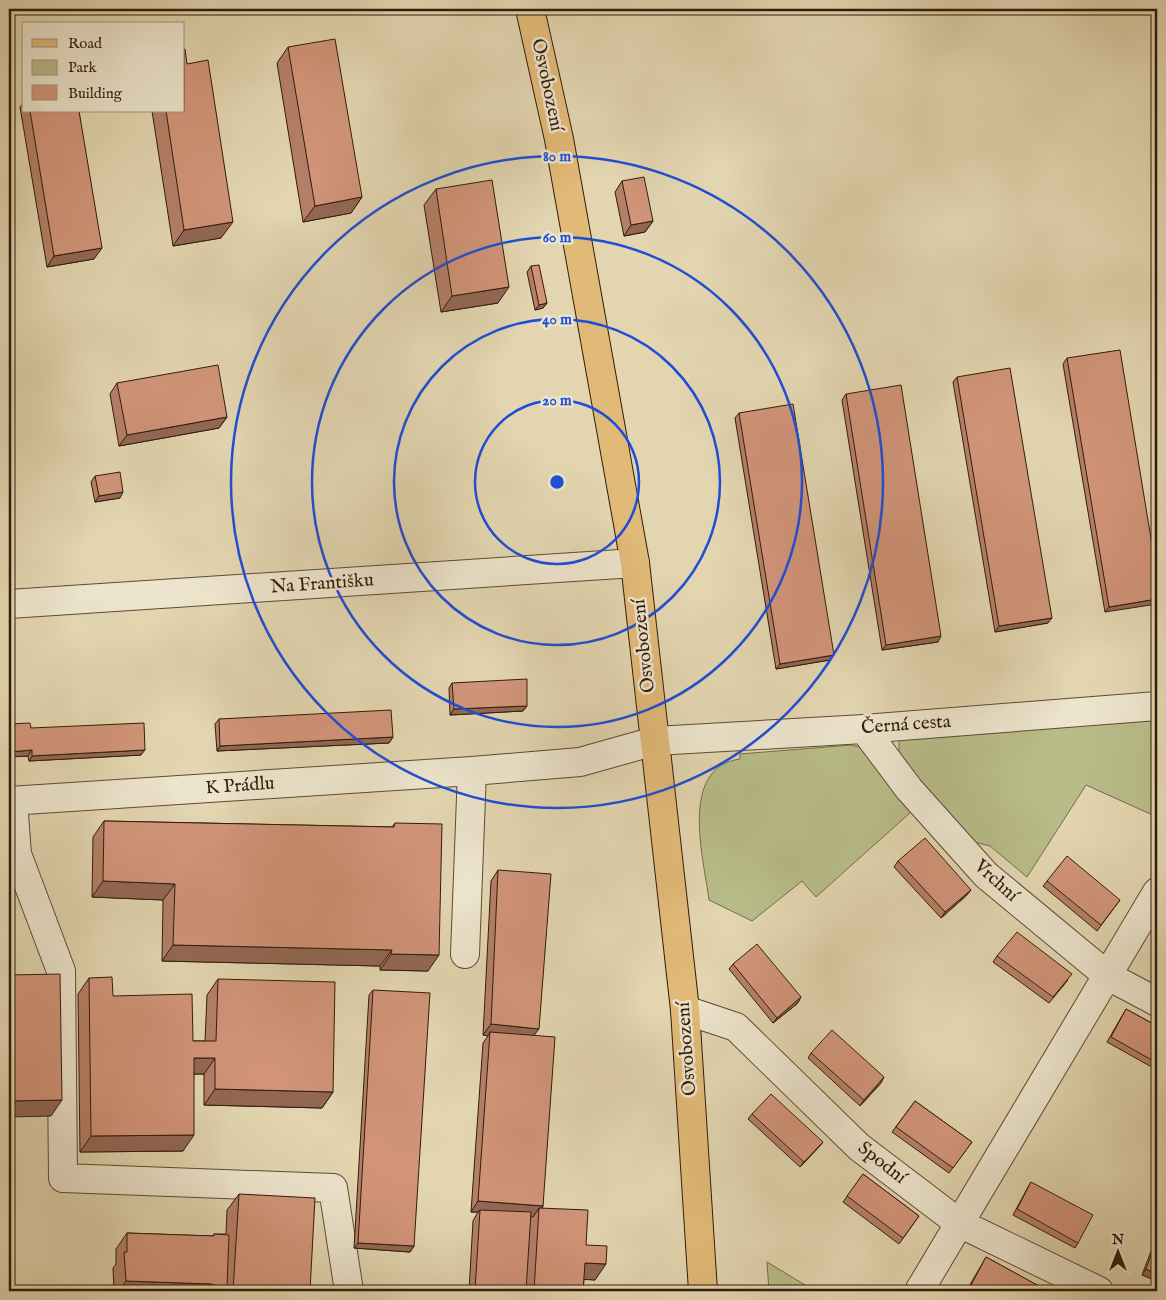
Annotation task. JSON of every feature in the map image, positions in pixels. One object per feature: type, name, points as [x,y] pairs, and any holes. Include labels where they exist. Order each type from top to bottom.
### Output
[{"type":"main road","name":"Osvobození","points":[[530,9],[559,138],[635,563],[685,1010],[703,1291]]},
{"type":"street","name":"Na Františku","points":[[9,604],[635,563]]},
{"type":"street","name":"Černá cesta","points":[[655,741],[864,728],[1157,706]]},
{"type":"street","name":"Vrchní","points":[[864,728],[909,789],[986,875],[1108,976],[1157,1002]]},
{"type":"street","name":"K Prádlu","points":[[11,801],[472,771],[580,762],[655,741]]},
{"type":"street","points":[[465,954],[472,771]]},
{"type":"street","points":[[11,801],[17,854],[61,971],[63,1178],[333,1188],[349,1291]]},
{"type":"street","points":[[919,1291],[1157,892]]},
{"type":"street","name":"Spodní","points":[[685,1010],[736,1027],[859,1146],[959,1223],[1099,1291]]},
{"type":"green space","points":[[1157,720],[1157,817],[1086,785],[1027,877],[990,846],[971,841],[903,766],[899,752],[899,738]]},
{"type":"green space","points":[[851,745],[864,748],[914,807],[911,812],[816,897],[802,881],[752,921],[709,900],[700,840],[699,818],[702,797],[708,779],[721,766],[740,759],[740,754]]},
{"type":"green space","points":[[767,1262],[815,1291],[769,1291]]},
{"type":"building","points":[[335,39],[362,197],[315,206],[288,47]]},
{"type":"building","points":[[185,49],[187,64],[208,60],[233,222],[184,230],[166,112],[185,112]]},
{"type":"building","points":[[30,112],[79,112],[102,248],[54,256]]},
{"type":"building","points":[[644,177],[653,221],[631,225],[622,181]]},
{"type":"building","points":[[492,180],[509,287],[452,296],[436,189]]},
{"type":"building","points":[[539,265],[547,303],[539,305],[531,266]]},
{"type":"building","points":[[1120,350],[1157,575],[1157,599],[1109,607],[1067,358]]},
{"type":"building","points":[[218,365],[227,417],[127,435],[117,383]]},
{"type":"building","points":[[1010,368],[1052,618],[999,626],[957,377]]},
{"type":"building","points":[[901,385],[941,636],[886,645],[846,394]]},
{"type":"building","points":[[793,404],[834,655],[780,664],[739,413]]},
{"type":"building","points":[[120,472],[123,492],[99,496],[95,476]]},
{"type":"building","points":[[527,679],[527,706],[454,709],[452,683]]},
{"type":"building","points":[[391,710],[393,737],[220,746],[219,719]]},
{"type":"building","points":[[30,723],[31,728],[144,723],[145,750],[32,756],[32,750],[9,752],[9,724]]},
{"type":"building","points":[[104,821],[394,827],[395,823],[442,824],[439,955],[391,954],[392,950],[173,945],[175,884],[103,881]]},
{"type":"building","points":[[925,838],[971,890],[945,912],[898,861]]},
{"type":"building","points":[[1067,856],[1120,900],[1101,925],[1047,881]]},
{"type":"building","points":[[498,870],[551,874],[539,1029],[491,1024]]},
{"type":"building","points":[[1017,932],[1072,974],[1053,997],[997,956]]},
{"type":"building","points":[[757,944],[801,997],[777,1018],[733,964]]},
{"type":"building","points":[[60,974],[62,1100],[9,1101],[9,975]]},
{"type":"building","points":[[112,977],[113,996],[192,994],[193,1041],[216,1041],[218,979],[335,982],[333,1092],[215,1089],[215,1058],[194,1058],[194,1135],[91,1136],[89,978]]},
{"type":"building","points":[[373,990],[430,993],[414,1246],[358,1243]]},
{"type":"building","points":[[1126,1009],[1157,1026],[1157,1063],[1111,1037]]},
{"type":"building","points":[[832,1030],[884,1077],[864,1100],[811,1053]]},
{"type":"building","points":[[490,1032],[555,1037],[543,1206],[478,1201]]},
{"type":"building","points":[[771,1094],[823,1142],[804,1162],[752,1114]]},
{"type":"building","points":[[915,1101],[972,1142],[953,1168],[896,1127]]},
{"type":"building","points":[[863,1174],[919,1216],[903,1238],[847,1196]]},
{"type":"building","points":[[1031,1182],[1093,1215],[1078,1243],[1017,1209]]},
{"type":"building","points":[[239,1194],[315,1198],[310,1291],[233,1291]]},
{"type":"building","points":[[539,1208],[588,1210],[586,1245],[607,1246],[606,1264],[585,1263],[583,1291],[534,1291]]},
{"type":"building","points":[[480,1210],[531,1212],[526,1291],[475,1291]]},
{"type":"building","points":[[127,1233],[229,1235],[227,1286],[126,1281],[124,1252],[127,1252]]},
{"type":"building","points":[[1157,1241],[1157,1274],[1146,1269]]},
{"type":"building","points":[[986,1257],[1048,1291],[982,1291],[971,1285]]}]
